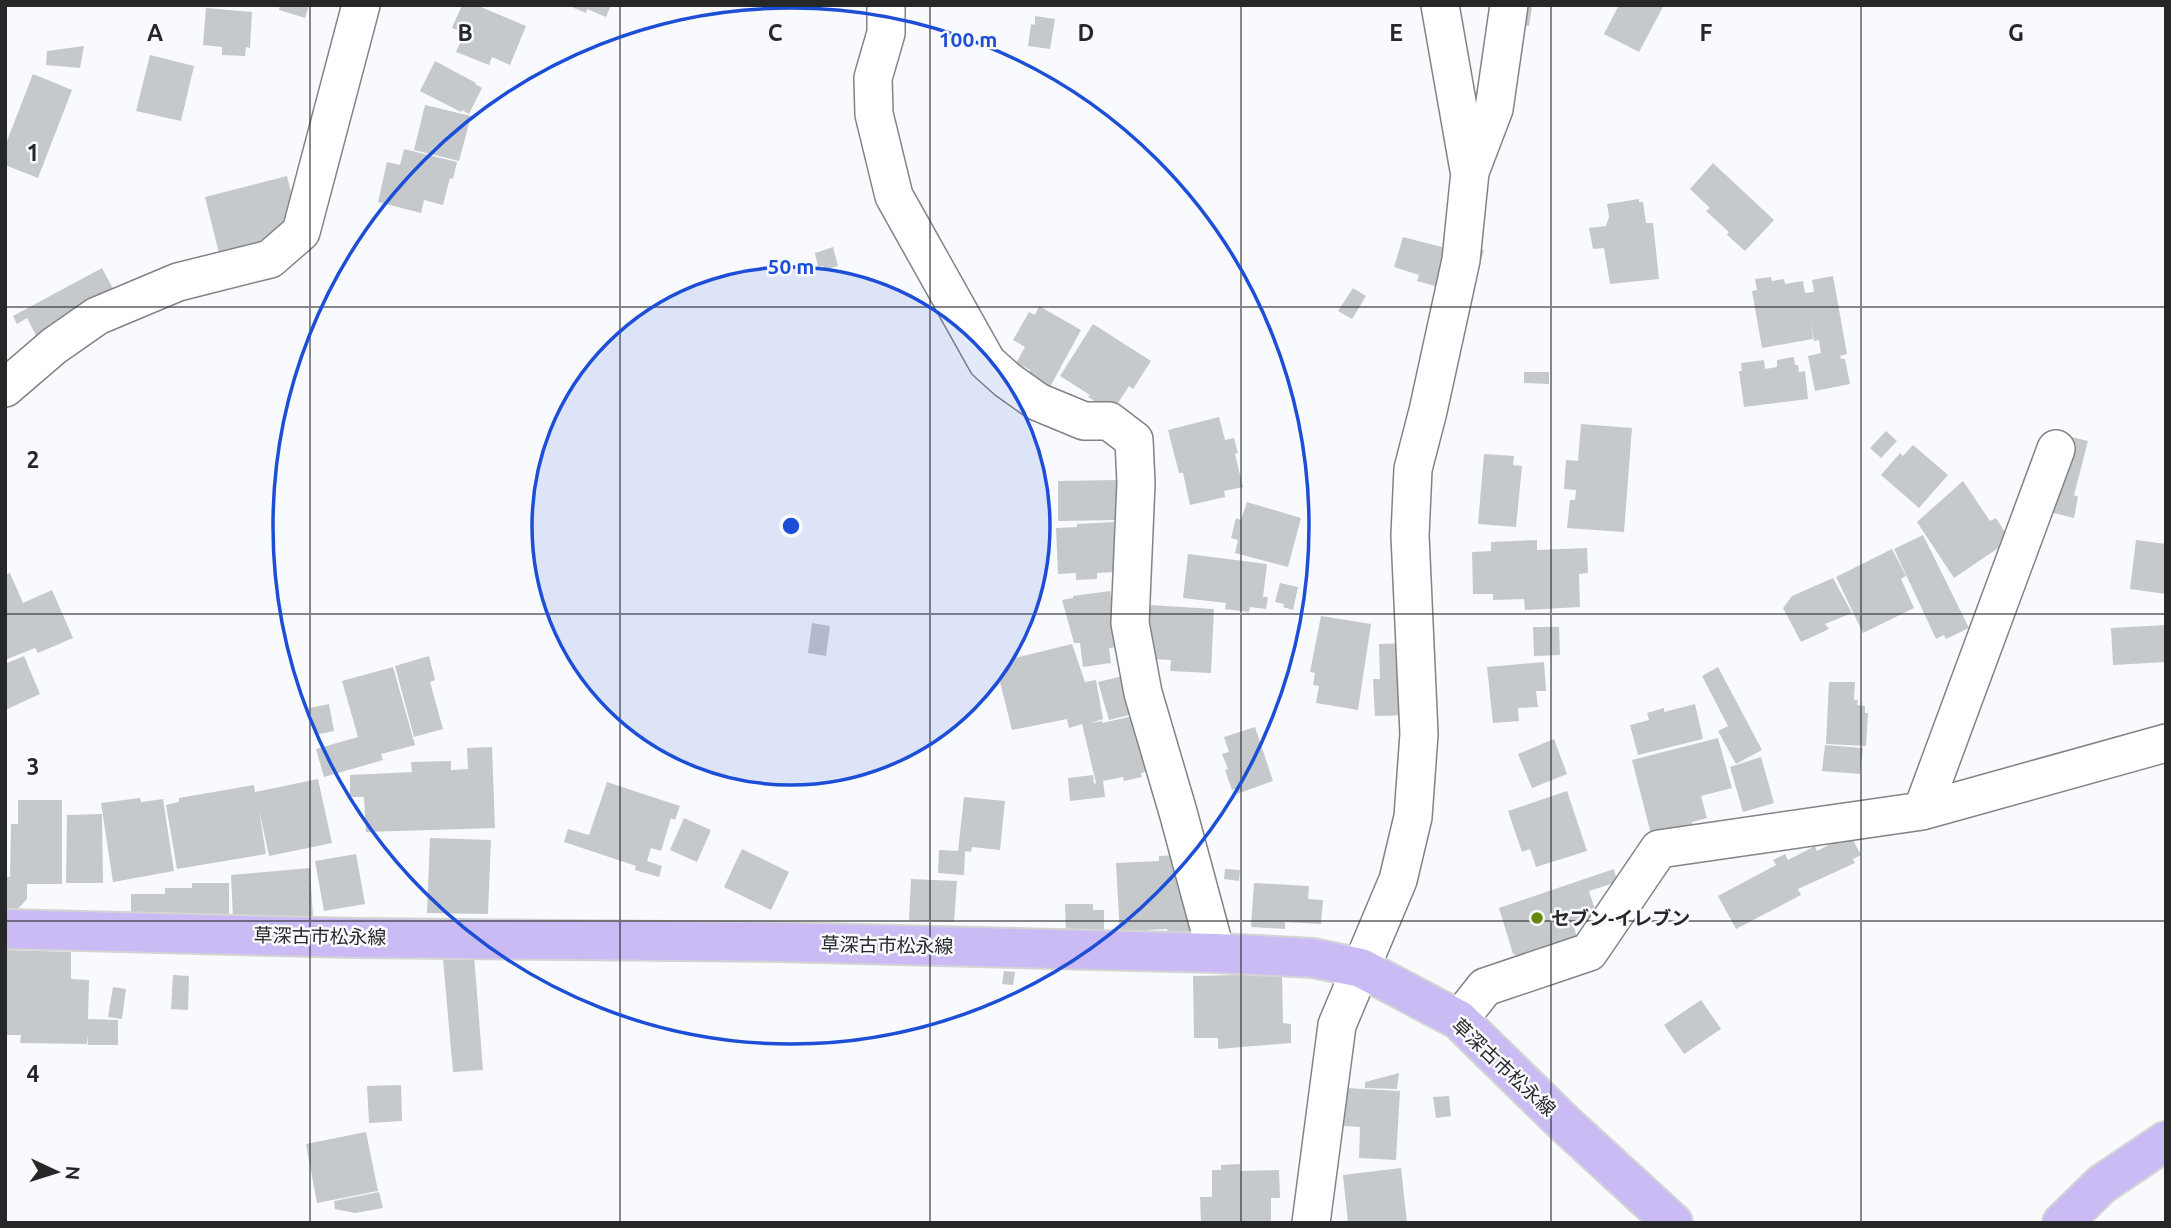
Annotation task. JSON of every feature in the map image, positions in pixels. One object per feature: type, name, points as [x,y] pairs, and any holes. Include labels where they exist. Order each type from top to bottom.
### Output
[{"type":"main road","name":"草深古市松永線","points":[[5,929],[354,937],[779,942],[1313,958],[1361,968],[1459,1020],[1563,1122],[1673,1223]]},
{"type":"main road","points":[[2062,1223],[2102,1184],[2166,1141]]},
{"type":"street","points":[[5,388],[54,346],[97,316],[178,282],[270,259],[301,233],[361,5]]},
{"type":"street","points":[[886,5],[886,33],[873,78],[874,114],[894,196],[987,362],[1038,402],[1084,421],[1109,421],[1134,440],[1136,483],[1130,622],[1143,693],[1216,953]]},
{"type":"street","points":[[1440,5],[1470,172]]},
{"type":"street","points":[[1311,1223],[1337,1025],[1398,880],[1413,817],[1419,734],[1410,535],[1413,469],[1461,260],[1470,172],[1494,109],[1509,5]]},
{"type":"street","points":[[1922,810],[2056,449]]},
{"type":"street","points":[[1459,1020],[1485,987],[1589,952],[1659,849],[1922,810],[2166,743]]},
{"type":"building","points":[[280,5],[309,5],[305,18],[279,10]]},
{"type":"building","points":[[462,5],[476,5],[526,26],[510,65],[492,57],[489,65],[456,52],[464,33],[452,28]]},
{"type":"building","points":[[567,5],[611,5],[606,17]]},
{"type":"building","points":[[1523,5],[1532,7],[1529,26],[1516,24]]},
{"type":"building","points":[[1619,5],[1664,5],[1639,52],[1604,34]]},
{"type":"building","points":[[206,8],[252,12],[250,48],[246,47],[245,56],[222,55],[222,47],[203,45]]},
{"type":"building","points":[[1035,16],[1055,19],[1050,49],[1028,46]]},
{"type":"building","points":[[84,46],[80,68],[46,65],[47,51]]},
{"type":"building","points":[[150,55],[194,66],[181,121],[136,111]]},
{"type":"building","points":[[435,61],[482,88],[469,114],[420,91]]},
{"type":"building","points":[[33,74],[72,90],[38,178],[5,165],[5,146]]},
{"type":"building","points":[[425,105],[471,116],[459,161],[414,150]]},
{"type":"building","points":[[404,149],[457,162],[443,205],[424,200],[421,213],[378,202],[387,162],[400,165]]},
{"type":"building","points":[[1713,163],[1774,220],[1745,251],[1727,235],[1729,232],[1706,211],[1710,208],[1690,189]]},
{"type":"building","points":[[287,176],[301,232],[219,253],[205,197]]},
{"type":"building","points":[[1639,199],[1639,202],[1643,202],[1646,223],[1653,223],[1659,279],[1610,284],[1604,248],[1593,249],[1589,228],[1606,226],[1609,217],[1607,204]]},
{"type":"building","points":[[1403,237],[1458,251],[1467,245],[1484,250],[1470,296],[1417,281],[1419,275],[1394,267]]},
{"type":"building","points":[[833,247],[838,266],[824,270],[823,266],[818,267],[815,253]]},
{"type":"building","points":[[102,268],[118,298],[49,361],[27,318],[17,324],[13,316]]},
{"type":"building","points":[[1833,276],[1847,354],[1840,356],[1845,359],[1850,384],[1815,391],[1808,356],[1821,353],[1819,340],[1814,341],[1811,322],[1813,339],[1762,348],[1752,291],[1757,290],[1755,279],[1771,277],[1772,281],[1784,279],[1785,284],[1803,281],[1805,293],[1814,292],[1812,280]]},
{"type":"building","points":[[1353,288],[1366,296],[1352,319],[1338,311]]},
{"type":"building","points":[[1039,306],[1081,330],[1050,387],[1028,374],[1030,370],[1016,363],[1025,347],[1013,340],[1029,312],[1035,315]]},
{"type":"building","points":[[1093,324],[1151,361],[1133,389],[1129,386],[1112,412],[1060,376]]},
{"type":"building","points":[[1794,357],[1799,372],[1805,371],[1808,399],[1744,407],[1739,371],[1742,371],[1741,363],[1764,360],[1765,369],[1777,367],[1777,360]]},
{"type":"building","points":[[1524,372],[1549,372],[1549,384],[1524,383]]},
{"type":"building","points":[[1219,417],[1225,440],[1234,438],[1243,487],[1224,491],[1225,497],[1190,505],[1183,473],[1179,473],[1168,430]]},
{"type":"building","points":[[1581,424],[1632,428],[1624,532],[1567,528],[1570,500],[1575,500],[1576,490],[1564,489],[1566,460],[1578,461]]},
{"type":"building","points":[[1886,431],[1897,441],[1881,458],[1870,448]]},
{"type":"building","points":[[2051,432],[2088,441],[2074,495],[2078,497],[2074,518],[2033,508]]},
{"type":"building","points":[[1913,445],[1948,475],[1919,508],[1881,475],[1900,453],[1903,456]]},
{"type":"building","points":[[1484,454],[1514,456],[1513,465],[1522,466],[1516,527],[1478,524]]},
{"type":"building","points":[[1118,480],[1119,520],[1058,521],[1058,481]]},
{"type":"building","points":[[1963,481],[1990,521],[1996,518],[2010,540],[1954,578],[1917,522]]},
{"type":"building","points":[[1247,502],[1301,518],[1288,567],[1235,553],[1238,540],[1231,538],[1236,518],[1241,520]]},
{"type":"building","points":[[1114,522],[1116,572],[1097,573],[1097,579],[1076,580],[1076,573],[1058,574],[1056,528]]},
{"type":"building","points":[[1923,535],[1969,628],[1946,639],[1944,635],[1936,639],[1894,549]]},
{"type":"building","points":[[1537,540],[1537,550],[1587,548],[1588,573],[1579,574],[1580,607],[1525,610],[1524,599],[1493,600],[1493,594],[1473,594],[1472,552],[1491,551],[1491,542]]},
{"type":"building","points":[[2136,540],[2166,544],[2166,594],[2130,589]]},
{"type":"building","points":[[1892,549],[1906,576],[1901,579],[1914,608],[1863,633],[1836,577]]},
{"type":"building","points":[[1188,554],[1267,564],[1263,597],[1268,597],[1266,609],[1250,607],[1249,612],[1225,609],[1226,603],[1183,598]]},
{"type":"building","points":[[10,573],[23,603],[52,590],[73,638],[38,653],[35,648],[5,660],[5,575]]},
{"type":"building","points":[[1833,578],[1852,613],[1825,624],[1829,629],[1801,642],[1783,608],[1792,596]]},
{"type":"building","points":[[1280,583],[1298,587],[1293,610],[1275,602]]},
{"type":"building","points":[[1110,591],[1119,647],[1109,648],[1111,663],[1083,667],[1080,643],[1074,643],[1062,600]]},
{"type":"building","points":[[1149,605],[1214,609],[1211,673],[1170,671],[1171,660],[1151,659],[1146,653]]},
{"type":"building","points":[[1321,616],[1371,624],[1358,710],[1316,703],[1319,686],[1313,685],[1315,673],[1310,672]]},
{"type":"building","points":[[812,623],[830,626],[826,656],[808,653]]},
{"type":"building","points":[[2166,625],[2166,662],[2113,665],[2111,628]]},
{"type":"building","points":[[1533,627],[1559,627],[1560,655],[1534,656]]},
{"type":"building","points":[[1412,643],[1415,715],[1375,716],[1373,679],[1380,679],[1379,644]]},
{"type":"building","points":[[1072,644],[1085,682],[1096,680],[1103,719],[1091,723],[1133,716],[1151,770],[1141,773],[1142,777],[1124,781],[1123,777],[1103,781],[1105,797],[1070,801],[1068,778],[1093,775],[1094,784],[1096,783],[1082,724],[1069,728],[1067,719],[1012,730],[1000,682],[1015,658]]},
{"type":"building","points":[[24,656],[40,694],[5,710],[5,664]]},
{"type":"building","points":[[429,656],[435,680],[430,682],[443,729],[414,737],[395,666]]},
{"type":"building","points":[[1544,662],[1546,691],[1536,691],[1538,707],[1518,708],[1519,721],[1493,723],[1487,667]]},
{"type":"building","points":[[393,667],[415,745],[381,754],[383,760],[324,777],[316,749],[358,737],[342,681]]},
{"type":"building","points":[[1718,667],[1762,750],[1736,764],[1718,731],[1728,726],[1702,676]]},
{"type":"building","points":[[1123,676],[1133,714],[1109,720],[1098,682]]},
{"type":"building","points":[[1829,682],[1855,682],[1854,700],[1858,700],[1857,705],[1865,706],[1865,713],[1868,713],[1866,746],[1826,744]]},
{"type":"building","points":[[329,704],[334,731],[315,735],[310,708]]},
{"type":"building","points":[[1695,704],[1703,739],[1638,755],[1630,725],[1649,720],[1647,713],[1664,708],[1664,712]]},
{"type":"building","points":[[1255,727],[1273,781],[1237,794],[1235,789],[1232,790],[1225,770],[1228,769],[1222,754],[1229,752],[1224,737]]},
{"type":"building","points":[[1718,738],[1732,788],[1701,796],[1707,818],[1692,822],[1694,828],[1652,838],[1632,760]]},
{"type":"building","points":[[1554,739],[1567,774],[1532,788],[1518,754]]},
{"type":"building","points":[[1825,745],[1863,748],[1860,774],[1822,771]]},
{"type":"building","points":[[492,747],[495,828],[366,832],[364,797],[350,797],[350,775],[412,772],[411,762],[451,761],[451,770],[468,769],[467,748]]},
{"type":"building","points":[[1761,757],[1774,803],[1743,812],[1730,767]]},
{"type":"building","points":[[318,779],[332,843],[269,856],[259,810],[266,854],[177,869],[166,805],[179,802],[179,798],[254,785],[255,792]]},
{"type":"building","points":[[607,782],[680,806],[675,820],[671,818],[661,851],[651,848],[647,861],[662,866],[659,877],[635,870],[636,866],[564,842],[568,829],[589,835]]},
{"type":"building","points":[[1567,791],[1587,851],[1536,867],[1530,849],[1522,852],[1508,811]]},
{"type":"building","points":[[964,797],[1005,801],[1000,850],[972,847],[971,852],[965,851],[964,875],[938,873],[939,850],[958,851]]},
{"type":"building","points":[[140,798],[141,802],[163,799],[174,871],[113,882],[101,803]]},
{"type":"building","points":[[18,800],[62,800],[62,884],[27,884],[27,899],[15,912],[5,912],[5,877],[10,877],[11,824],[18,824]]},
{"type":"building","points":[[102,814],[103,883],[66,883],[67,815]]},
{"type":"building","points":[[684,818],[711,830],[697,862],[670,850]]},
{"type":"building","points":[[1851,836],[1861,855],[1853,859],[1855,863],[1798,889],[1801,895],[1736,929],[1718,896],[1776,865],[1773,860],[1785,854],[1788,860],[1815,846],[1817,851]]},
{"type":"building","points":[[430,838],[491,840],[488,914],[427,913]]},
{"type":"building","points":[[742,849],[789,872],[771,910],[724,887]]},
{"type":"building","points":[[356,854],[365,904],[324,911],[315,861]]},
{"type":"building","points":[[1178,855],[1189,886],[1192,935],[1168,936],[1167,929],[1120,935],[1116,863],[1159,861],[1159,856]]},
{"type":"building","points":[[310,868],[313,917],[233,919],[231,875]]},
{"type":"building","points":[[1225,869],[1240,870],[1239,881],[1224,879]]},
{"type":"building","points":[[1614,869],[1617,882],[1589,891],[1598,919],[1574,927],[1578,941],[1525,958],[1513,954],[1499,908]]},
{"type":"building","points":[[911,879],[957,881],[954,922],[909,920]]},
{"type":"building","points":[[192,883],[229,883],[229,915],[131,915],[131,894],[165,894],[165,888],[192,888]]},
{"type":"building","points":[[1254,883],[1309,886],[1308,899],[1323,900],[1321,924],[1285,922],[1285,929],[1251,927]]},
{"type":"building","points":[[1065,904],[1093,904],[1093,910],[1104,910],[1104,933],[1066,934]]},
{"type":"building","points":[[5,950],[71,952],[71,979],[89,980],[88,1019],[118,1020],[118,1045],[88,1045],[88,1034],[87,1044],[20,1043],[21,1035],[5,1035]]},
{"type":"building","points":[[474,955],[483,1070],[453,1072],[443,959]]},
{"type":"building","points":[[1004,971],[1015,972],[1013,985],[1002,984]]},
{"type":"building","points":[[1282,974],[1283,1023],[1291,1024],[1291,1043],[1218,1049],[1218,1038],[1194,1038],[1193,976]]},
{"type":"building","points":[[173,975],[189,976],[188,1010],[171,1009]]},
{"type":"building","points":[[113,987],[126,989],[122,1019],[108,1017]]},
{"type":"building","points":[[1701,1000],[1721,1029],[1684,1054],[1664,1025]]},
{"type":"building","points":[[1399,1073],[1397,1089],[1365,1088],[1365,1082]]},
{"type":"building","points":[[401,1085],[402,1121],[369,1123],[367,1086]]},
{"type":"building","points":[[1346,1088],[1400,1091],[1396,1160],[1359,1158],[1360,1127],[1344,1126]]},
{"type":"building","points":[[1449,1096],[1451,1116],[1436,1118],[1433,1097]]},
{"type":"building","points":[[366,1132],[378,1191],[317,1203],[306,1144]]},
{"type":"building","points":[[1240,1164],[1240,1171],[1279,1170],[1280,1198],[1271,1198],[1271,1223],[1201,1223],[1200,1197],[1212,1197],[1212,1170],[1221,1170],[1221,1165]]},
{"type":"building","points":[[1401,1168],[1407,1223],[1348,1223],[1343,1175]]},
{"type":"building","points":[[379,1192],[383,1208],[355,1213],[335,1209],[334,1201]]},
{"type":"place","name":"セブン-イレブン","points":[[1537,918]]}]
